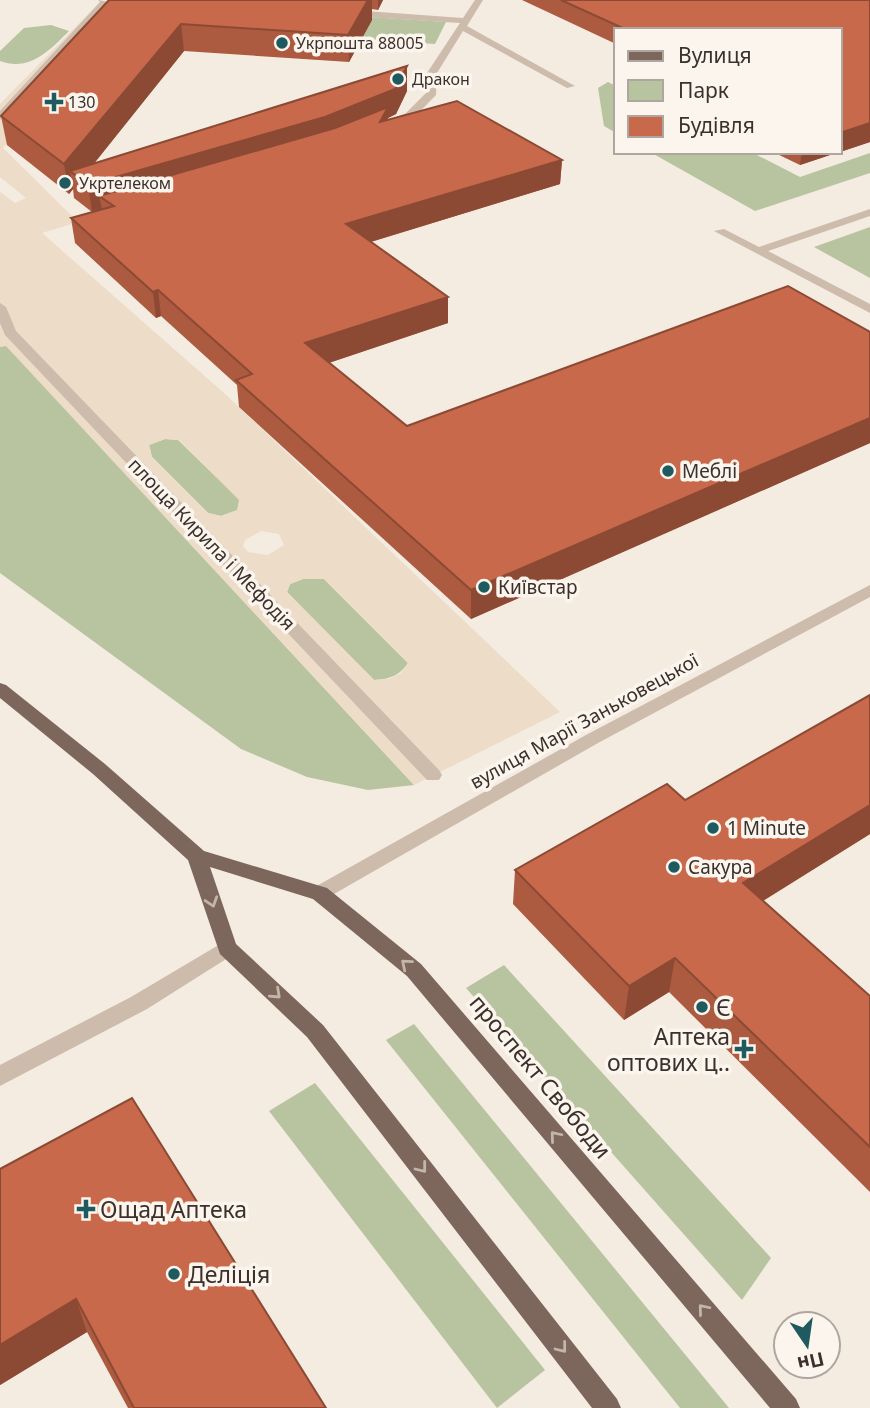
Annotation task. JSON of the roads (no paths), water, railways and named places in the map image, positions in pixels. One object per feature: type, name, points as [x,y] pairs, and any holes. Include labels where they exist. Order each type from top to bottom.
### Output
[{"type":"main road","name":"проспект Свободи","points":[[0,689],[99,769],[197,856],[320,893],[414,970],[787,1408]]},
{"type":"main road","points":[[197,856],[227,948],[315,1031],[608,1408]]},
{"type":"street","points":[[0,117],[105,2],[102,0]]},
{"type":"street","points":[[376,129],[410,115],[432,93],[432,73],[479,0]]},
{"type":"street","points":[[400,16],[405,6]]},
{"type":"street","points":[[345,13],[465,24],[570,86]]},
{"type":"street","points":[[758,251],[870,212]]},
{"type":"street","points":[[720,232],[870,309]]},
{"type":"street","name":"площа Кирила і Мефодія","points":[[0,307],[10,332],[433,775]]},
{"type":"street","name":"вулиця Марії Заньковецької","points":[[320,893],[592,739],[870,590]]},
{"type":"street","points":[[0,1076],[139,1003],[227,948]]},
{"type":"place","name":"Укрпошта 88005","points":[[282,43]]},
{"type":"place","name":"Дракон","points":[[398,79]]},
{"type":"place","name":"130","points":[[54,102]]},
{"type":"place","name":"Укртелеком","points":[[65,183]]},
{"type":"place","name":"Меблi","points":[[668,471]]},
{"type":"place","name":"Київстар","points":[[484,587]]},
{"type":"place","name":"1 Minute","points":[[713,828]]},
{"type":"place","name":"Сакура","points":[[674,867]]},
{"type":"place","name":"Є","points":[[702,1007]]},
{"type":"place","name":"Аптека оптових ц‥","points":[[744,1049]]},
{"type":"place","name":"Ощад Аптека","points":[[86,1209]]},
{"type":"place","name":"Деліція","points":[[174,1274]]}]
